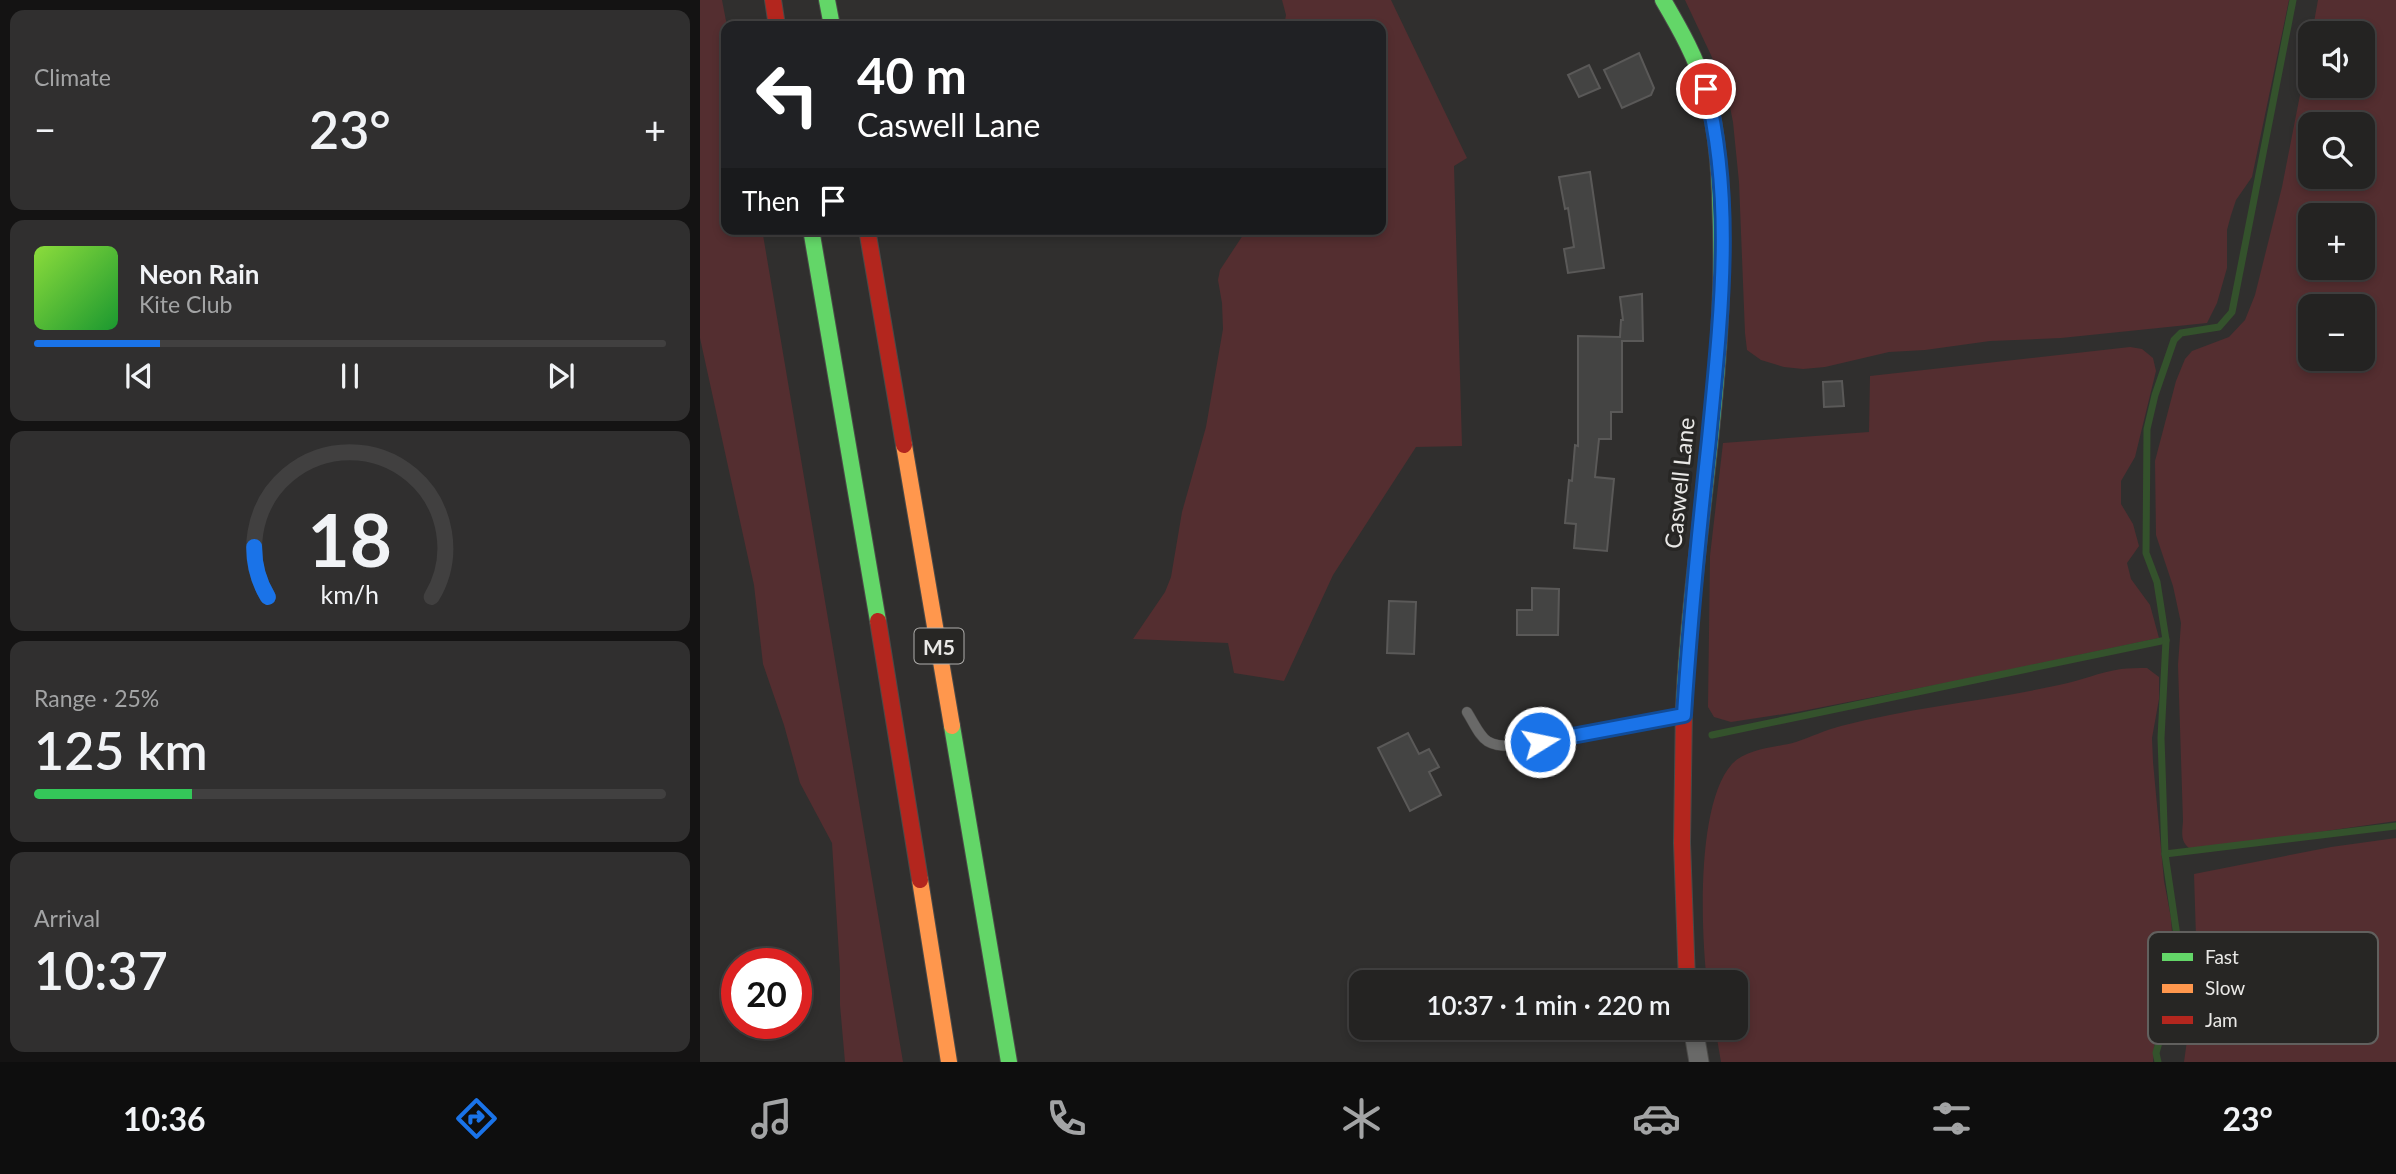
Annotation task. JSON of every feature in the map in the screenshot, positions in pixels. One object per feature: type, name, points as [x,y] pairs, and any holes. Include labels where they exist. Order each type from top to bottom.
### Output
[{"type":"main road","points":[[773,0],[776,21]]},
{"type":"main road","points":[[827,0],[831,21]]},
{"type":"main road","name":"Caswell Lane","points":[[1663,0],[1679,26],[1706,89],[1712,112],[1717,148],[1723,265],[1721,318],[1690,610],[1684,715],[1683,921],[1686,970]]},
{"type":"main road","name":"M5","points":[[812,235],[871,575],[949,1062]]},
{"type":"main road","name":"M5","points":[[868,235],[1009,1062]]},
{"type":"street","points":[[1695,1040],[1699,1062]]},
{"type":"lane","points":[[1467,712],[1486,741],[1497,747],[1516,746],[1684,715]]},
{"type":"shaded area","points":[[700,0],[722,0],[726,21],[721,21],[721,235],[763,235],[903,1062],[845,1062],[832,843],[800,783],[763,664],[754,585],[700,338]]},
{"type":"shaded area","points":[[1282,0],[1391,0],[1467,158],[1454,166],[1462,446],[1416,447],[1333,575],[1284,681],[1234,673],[1228,643],[1133,639],[1165,592],[1171,577],[1182,512],[1206,427],[1223,329],[1218,280],[1220,270],[1243,235],[1386,235],[1386,21],[1285,21]]},
{"type":"shaded area","points":[[1685,0],[2289,0],[2252,177],[2236,200],[2231,215],[2227,230],[2227,268],[2217,303],[2207,323],[1889,352],[1825,367],[1803,369],[1761,360],[1747,350],[1739,182],[1733,122],[1726,87]]},
{"type":"shaded area","points":[[2318,0],[2396,0],[2396,821],[2192,850],[2185,844],[2182,834],[2178,665],[2181,623],[2173,586],[2156,535],[2155,461],[2176,381],[2185,359],[2192,351],[2229,337],[2245,320],[2255,295],[2282,187],[2299,98],[2375,98],[2375,21],[2314,21]]},
{"type":"shaded area","points":[[2130,347],[2142,349],[2153,358],[2156,371],[2135,457],[2121,481],[2121,504],[2133,524],[2139,546],[2127,563],[2131,579],[2150,605],[2159,638],[1797,712],[1731,722],[1714,717],[1708,707],[1710,556],[1723,443],[1869,432],[1870,376]]},
{"type":"shaded area","points":[[2147,668],[2159,677],[2159,699],[2152,738],[2153,762],[2164,881],[2172,932],[2148,932],[2148,1044],[2155,1044],[2153,1062],[1721,1062],[1717,1040],[1748,1040],[1748,970],[1706,970],[1703,932],[1704,869],[1712,808],[1720,783],[1732,764],[1753,752],[1796,742],[1868,719],[2032,691],[2113,670]]},
{"type":"shaded area","points":[[2396,838],[2396,1062],[2184,1062],[2187,1044],[2378,1044],[2378,932],[2196,932],[2194,874],[2331,847]]},
{"type":"building","points":[[1639,53],[1654,88],[1651,95],[1622,108],[1604,70]]},
{"type":"building","points":[[1589,65],[1600,88],[1579,97],[1568,75]]},
{"type":"building","points":[[1590,172],[1604,268],[1568,273],[1564,249],[1574,247],[1568,208],[1565,209],[1559,177]]},
{"type":"building","points":[[1642,294],[1643,341],[1622,341],[1622,412],[1611,412],[1611,439],[1599,439],[1595,477],[1614,479],[1607,551],[1574,548],[1576,524],[1565,523],[1569,480],[1572,481],[1575,445],[1578,446],[1578,336],[1620,337],[1623,320],[1620,297]]},
{"type":"building","points":[[1842,381],[1844,406],[1824,407],[1823,382]]},
{"type":"building","points":[[1532,588],[1559,589],[1558,635],[1517,635],[1517,610],[1532,610]]},
{"type":"building","points":[[1389,601],[1416,602],[1414,654],[1387,653]]},
{"type":"building","points":[[1408,733],[1419,754],[1429,749],[1439,767],[1429,772],[1441,795],[1410,811],[1378,748]]},
{"type":"waterway","points":[[2176,932],[2165,854],[2161,738],[2166,640],[2157,582],[2146,553],[2147,429],[2155,395],[2174,340],[2181,333],[2219,327],[2232,312],[2293,0]]},
{"type":"waterway","points":[[1712,735],[2166,640]]},
{"type":"waterway","points":[[2165,854],[2396,826]]},
{"type":"waterway","points":[[2158,1044],[2156,1053],[2158,1062]]},
{"type":"traffic: fast","points":[[827,0],[831,21]]},
{"type":"traffic: fast","points":[[1663,0],[1693,56],[1706,91],[1716,142],[1721,210],[1718,348],[1693,588],[1684,708]]},
{"type":"traffic: fast","points":[[812,235],[878,621]]},
{"type":"traffic: fast","points":[[952,726],[1009,1062]]},
{"type":"traffic: slow","points":[[904,445],[952,726]]},
{"type":"traffic: slow","points":[[920,880],[949,1062]]},
{"type":"traffic: jam","points":[[773,0],[776,21]]},
{"type":"traffic: jam","points":[[868,235],[904,445]]},
{"type":"traffic: jam","points":[[878,621],[920,880]]},
{"type":"traffic: jam","points":[[1684,708],[1682,843],[1687,970]]},
{"type":"route","points":[[1540,742],[1684,715],[1690,610],[1721,318],[1723,265],[1717,148],[1706,89]]}]
